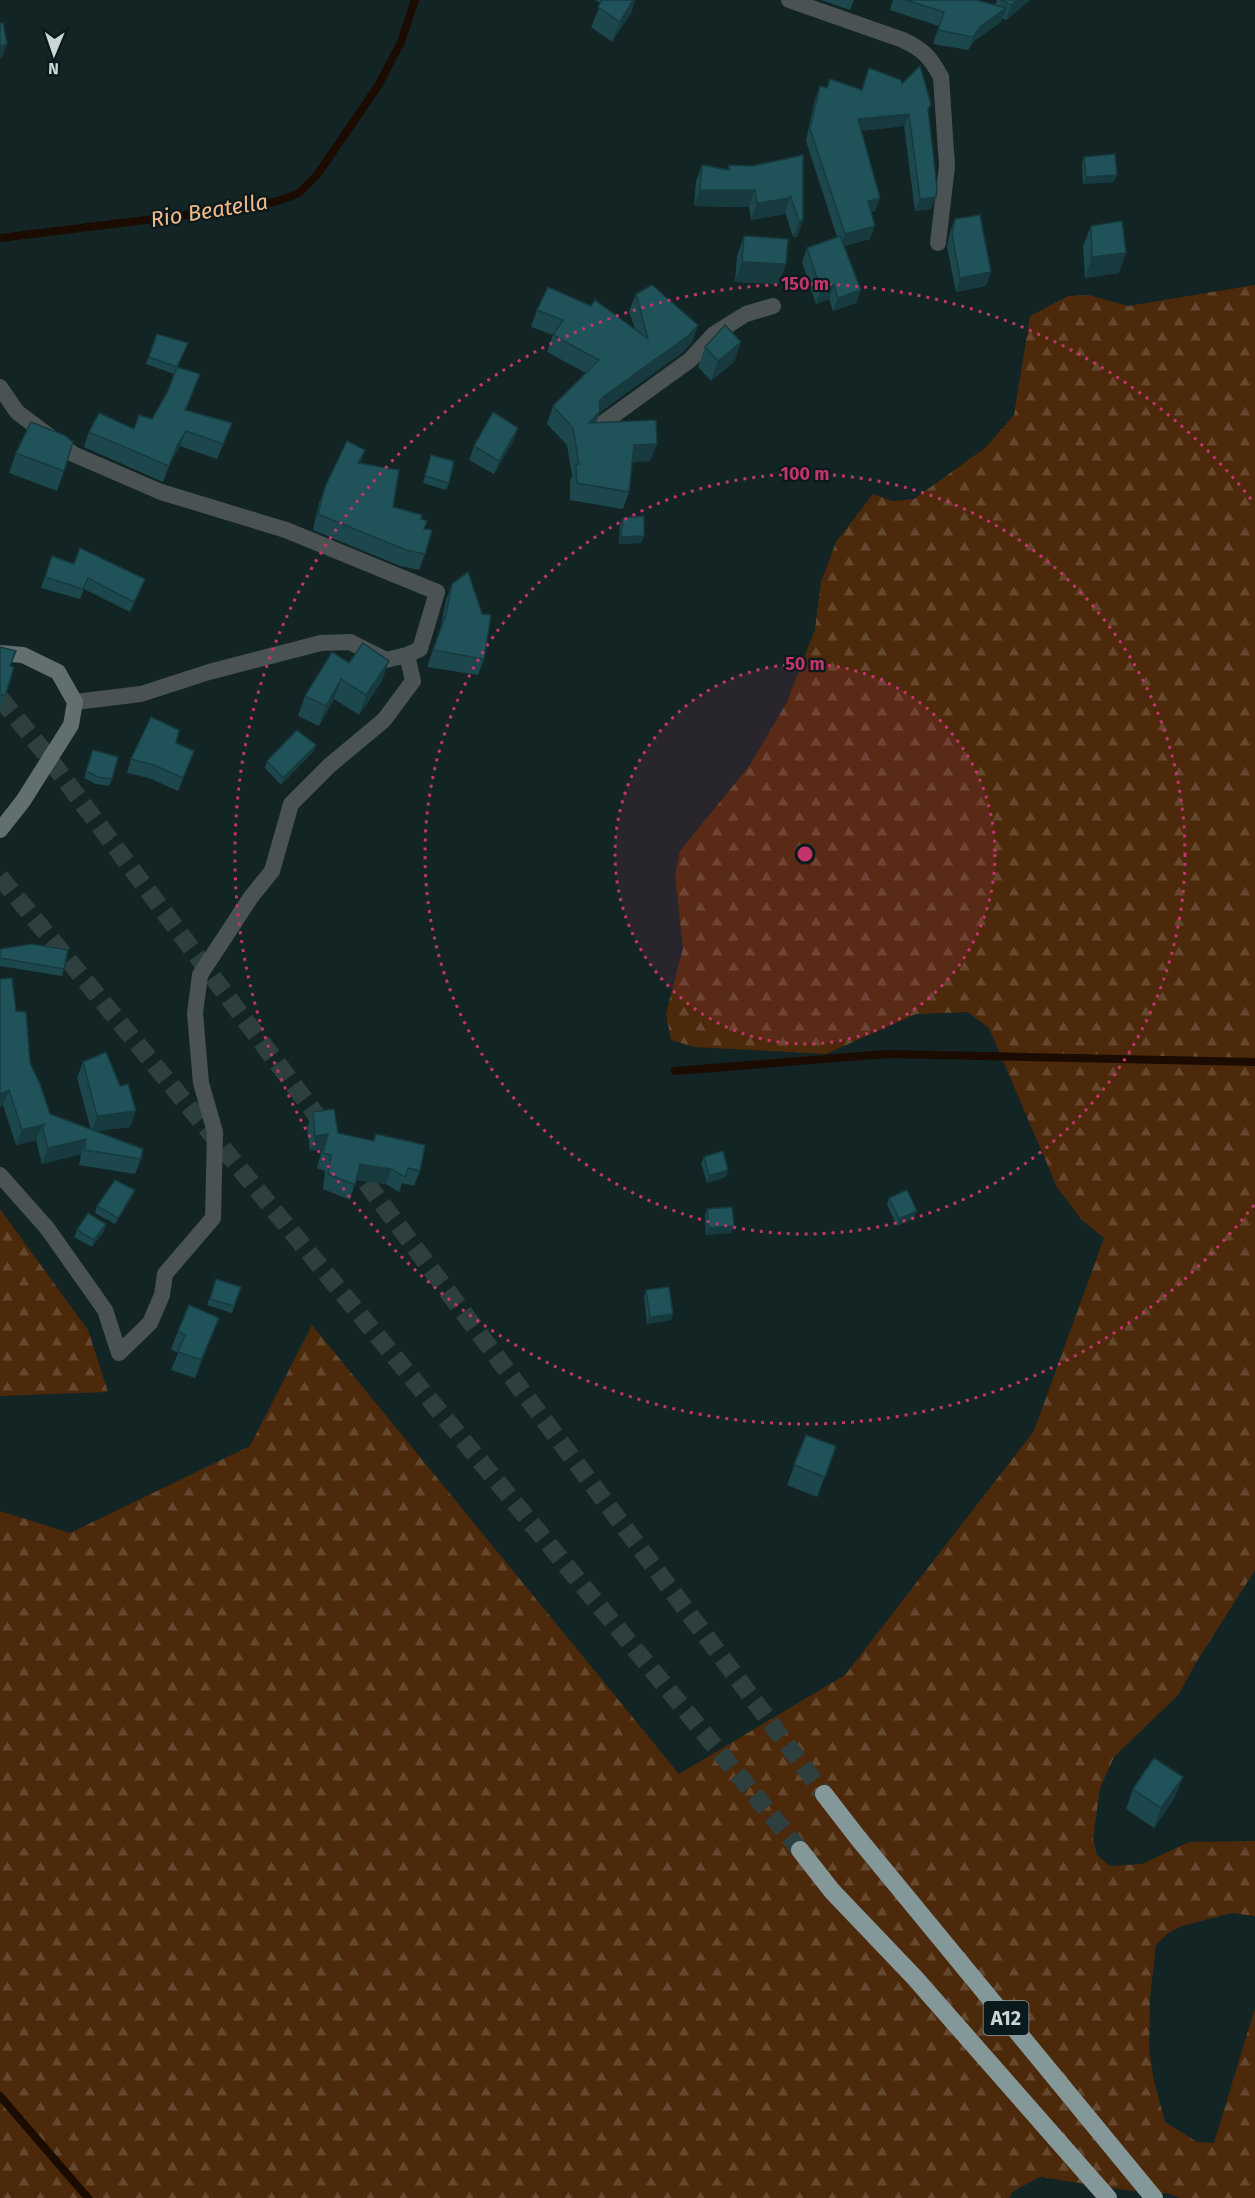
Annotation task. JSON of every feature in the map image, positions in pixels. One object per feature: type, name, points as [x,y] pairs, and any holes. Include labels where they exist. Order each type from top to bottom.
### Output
[{"type":"highway","name":"A12","points":[[824,1794],[1154,2198]]},
{"type":"highway","name":"A12","points":[[800,1850],[832,1891],[915,1978],[1108,2198]]},
{"type":"main road","points":[[0,653],[23,655],[58,672],[75,702],[71,725],[23,801],[0,830]]},
{"type":"street","points":[[789,0],[903,40],[920,48],[931,59],[941,77],[946,166],[938,243]]},
{"type":"street","points":[[603,423],[690,360],[714,334],[746,314],[773,306]]},
{"type":"street","points":[[0,387],[17,412],[73,454],[161,492],[286,530],[437,592],[420,649],[407,655],[386,660],[350,642],[321,643],[208,672],[141,694],[75,702]]},
{"type":"street","points":[[0,1175],[47,1228],[105,1310],[119,1353],[150,1323],[162,1295],[165,1274],[213,1218],[215,1132],[201,1083],[195,1013],[200,975],[251,897],[272,871],[291,804],[329,766],[384,720],[413,681],[407,655]]},
{"type":"green space","points":[[1255,285],[1255,1570],[1195,1664],[1179,1694],[1114,1757],[1100,1788],[1093,1839],[1097,1855],[1110,1866],[1142,1864],[1189,1842],[1255,1841],[1255,1916],[1232,1913],[1182,1926],[1167,1934],[1156,1945],[1150,1996],[1149,2049],[1154,2081],[1165,2122],[1197,2142],[1214,2143],[1255,2008],[1255,2198],[1181,2198],[1166,2193],[1132,2191],[1040,2177],[1012,2192],[1009,2198],[0,2198],[0,1511],[70,1533],[250,1446],[312,1325],[679,1774],[845,1675],[1034,1431],[1104,1238],[1082,1220],[1057,1187],[989,1028],[968,1012],[916,1014],[826,1054],[695,1047],[671,1040],[666,1014],[683,948],[675,874],[680,851],[750,765],[787,702],[815,629],[821,582],[836,542],[873,494],[892,501],[914,499],[985,448],[1014,415],[1030,316],[1068,296],[1089,295],[1128,306]]},
{"type":"green space","points":[[0,1209],[88,1330],[108,1392],[0,1396]]},
{"type":"building","points":[[602,0],[633,0],[620,22],[598,7]]},
{"type":"building","points":[[906,0],[976,0],[1006,8],[980,27],[973,37],[938,30],[944,12]]},
{"type":"building","points":[[1001,0],[1018,0],[1011,5]]},
{"type":"building","points":[[0,23],[3,23],[7,44],[0,46]]},
{"type":"building","points":[[920,66],[931,104],[928,109],[937,188],[936,197],[920,199],[909,114],[858,119],[880,198],[868,201],[875,226],[845,234],[810,129],[820,86],[827,88],[830,79],[862,90],[869,68],[901,80],[902,84]]},
{"type":"building","points":[[1115,154],[1117,175],[1086,177],[1084,157]]},
{"type":"building","points":[[803,155],[803,220],[799,221],[790,195],[790,198],[757,203],[755,190],[700,190],[702,165],[729,170],[729,165],[753,166]]},
{"type":"building","points":[[980,215],[991,272],[960,278],[952,234],[955,219]]},
{"type":"building","points":[[1122,221],[1126,253],[1092,257],[1091,226]]},
{"type":"building","points":[[744,236],[788,239],[786,264],[742,262]]},
{"type":"building","points":[[840,236],[861,290],[838,298],[834,285],[821,290],[807,248]]},
{"type":"building","points":[[652,285],[698,325],[689,335],[603,397],[599,402],[600,411],[589,423],[656,420],[657,444],[634,445],[629,492],[577,483],[576,464],[579,464],[573,428],[553,406],[599,360],[553,335],[563,320],[537,310],[548,287],[591,306],[595,300],[648,339],[636,294]]},
{"type":"building","points":[[725,325],[741,342],[718,361],[705,347]]},
{"type":"building","points":[[157,334],[188,343],[177,367],[149,357]]},
{"type":"building","points":[[177,367],[200,374],[185,410],[232,423],[223,444],[186,431],[169,466],[89,432],[99,413],[134,429],[139,415],[152,419],[168,391]]},
{"type":"building","points":[[493,412],[518,428],[499,461],[474,446]]},
{"type":"building","points":[[31,422],[64,435],[73,442],[64,471],[16,453]]},
{"type":"building","points":[[347,441],[365,450],[358,463],[399,470],[393,507],[422,515],[421,519],[427,521],[424,529],[432,530],[425,554],[406,550],[318,514],[325,487]]},
{"type":"building","points":[[431,455],[454,461],[449,483],[425,476]]},
{"type":"building","points":[[644,516],[644,536],[621,537],[623,518]]},
{"type":"building","points":[[80,548],[145,579],[134,602],[88,578],[83,589],[45,577],[52,556],[74,564]]},
{"type":"building","points":[[468,572],[482,614],[491,615],[484,659],[433,650],[446,614],[452,584]]},
{"type":"building","points":[[363,643],[389,661],[366,695],[341,679],[326,706],[305,696],[332,652],[349,663]]},
{"type":"building","points":[[0,647],[16,651],[10,666],[14,667],[5,696],[0,694]]},
{"type":"building","points":[[151,717],[179,730],[176,743],[194,751],[183,778],[154,765],[131,759]]},
{"type":"building","points":[[297,730],[316,745],[283,778],[267,761]]},
{"type":"building","points":[[93,750],[118,757],[112,779],[98,777],[86,771]]},
{"type":"building","points":[[32,944],[68,950],[64,969],[0,958],[0,949]]},
{"type":"building","points":[[12,978],[16,1011],[26,1012],[30,1063],[50,1114],[143,1149],[141,1159],[85,1150],[86,1139],[48,1148],[42,1126],[46,1124],[22,1130],[9,1090],[0,1094],[0,979]]},
{"type":"building","points":[[106,1052],[120,1086],[128,1084],[136,1111],[97,1116],[83,1062]]},
{"type":"building","points":[[334,1109],[338,1133],[374,1141],[376,1134],[425,1145],[420,1171],[408,1168],[405,1177],[391,1169],[360,1164],[355,1185],[328,1174],[331,1155],[323,1153],[328,1134],[315,1136],[313,1112]]},
{"type":"building","points":[[723,1151],[728,1170],[709,1176],[704,1157]]},
{"type":"building","points":[[115,1180],[135,1190],[118,1218],[97,1206]]},
{"type":"building","points":[[907,1190],[917,1211],[899,1219],[889,1198]]},
{"type":"building","points":[[732,1207],[734,1226],[709,1228],[707,1209]]},
{"type":"building","points":[[88,1213],[106,1224],[94,1240],[77,1230]]},
{"type":"building","points":[[216,1279],[241,1287],[234,1306],[210,1299]]},
{"type":"building","points":[[669,1287],[673,1314],[650,1317],[646,1290]]},
{"type":"building","points":[[189,1305],[219,1318],[201,1360],[178,1352],[185,1335],[178,1331]]},
{"type":"building","points":[[806,1435],[836,1446],[825,1477],[794,1465]]},
{"type":"building","points":[[1154,1758],[1183,1777],[1161,1808],[1133,1789]]},
{"type":"waterway","name":"Rio Beatella","points":[[0,238],[250,207],[278,201],[299,193],[317,175],[378,86],[401,42],[415,0]]},
{"type":"waterway","points":[[675,1071],[887,1054],[1255,1062]]},
{"type":"waterway","points":[[0,2096],[88,2198]]},
{"type":"tunnel","points":[[0,698],[41,748],[329,1132]]},
{"type":"tunnel","points":[[0,877],[800,1850]]},
{"type":"tunnel","points":[[350,1161],[824,1794]]}]
